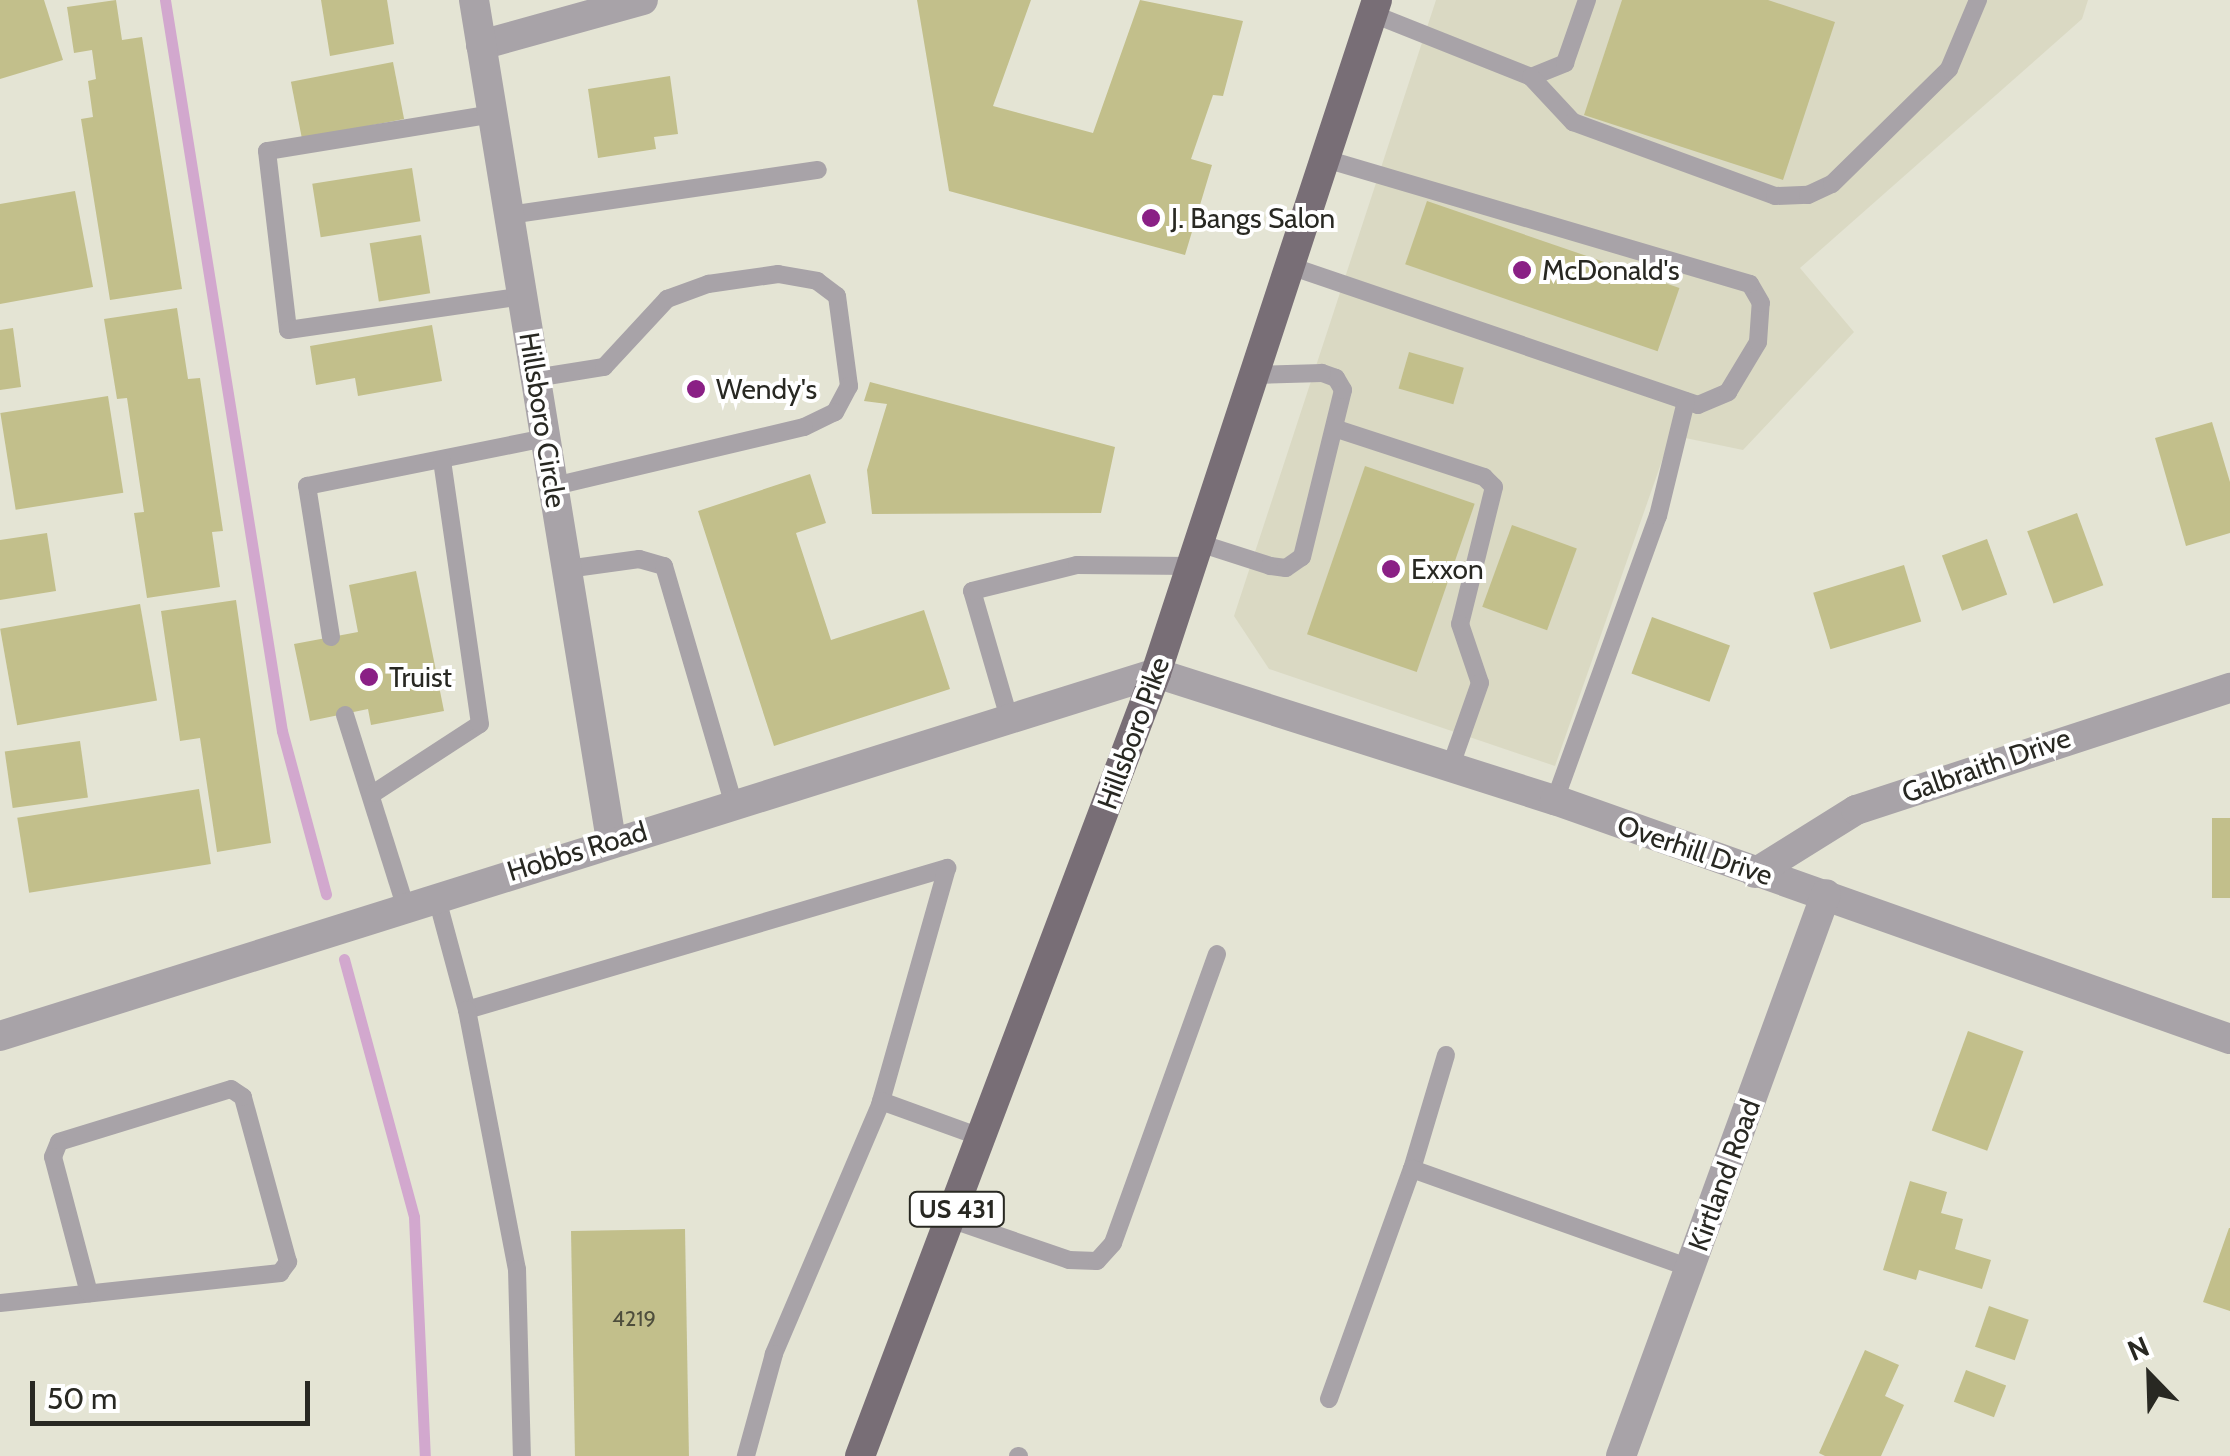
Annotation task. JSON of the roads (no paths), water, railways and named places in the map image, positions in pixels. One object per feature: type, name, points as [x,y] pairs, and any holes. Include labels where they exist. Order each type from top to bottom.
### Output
[{"type":"main road","name":"Hillsboro Pike","points":[[860,1456],[1156,673],[1375,7]]},
{"type":"street","name":"Hillsboro Circle","points":[[474,0],[611,840]]},
{"type":"street","points":[[482,45],[642,0]]},
{"type":"street","name":"Overhill Drive","points":[[1156,673],[1556,800],[2230,1040]]},
{"type":"street","name":"Hobbs Road","points":[[0,1036],[732,802],[1156,673]]},
{"type":"street","name":"Galbraith Drive","points":[[1755,872],[1856,810],[2230,688]]},
{"type":"street","name":"Kirtland Road","points":[[1622,1456],[1826,894]]},
{"type":"lane","points":[[1531,77],[1565,62],[1588,0]]},
{"type":"lane","points":[[1375,7],[1531,77],[1572,122],[1775,196],[1808,195],[1832,184],[1949,69],[1978,0]]},
{"type":"lane","points":[[492,114],[266,152],[288,330],[523,296]]},
{"type":"lane","points":[[1290,266],[1698,405],[1728,392],[1748,363],[1761,303],[1750,284],[1325,159]]},
{"type":"lane","points":[[509,215],[818,170]]},
{"type":"lane","points":[[536,378],[604,366],[668,299],[708,284],[778,274],[817,281],[837,296],[849,386],[835,412],[804,427],[554,486]]},
{"type":"lane","points":[[1009,718],[972,592],[1077,565],[1196,554],[1286,568],[1302,556],[1338,429],[1343,390],[1336,378],[1254,375]]},
{"type":"lane","points":[[1556,800],[1658,516],[1686,401]]},
{"type":"lane","points":[[1338,429],[1484,478],[1494,487],[1460,624],[1480,683],[1450,768]]},
{"type":"lane","points":[[331,637],[307,486],[442,462],[546,438]]},
{"type":"lane","points":[[374,792],[480,724],[442,462]]},
{"type":"lane","points":[[567,569],[639,559],[664,566],[732,802]]},
{"type":"lane","points":[[345,715],[374,792],[405,905]]},
{"type":"lane","points":[[467,1010],[948,868],[881,1101],[774,1354],[746,1456]]},
{"type":"lane","points":[[436,895],[467,1010],[517,1269],[522,1456]]},
{"type":"lane","points":[[952,1220],[1069,1260],[1097,1261],[1113,1243],[1217,954]]},
{"type":"lane","points":[[1329,1399],[1412,1170],[1446,1054]]},
{"type":"lane","points":[[0,1302],[280,1274],[288,1262],[243,1097],[231,1089],[60,1142],[53,1157],[89,1293]]},
{"type":"lane","points":[[881,1101],[983,1138]]},
{"type":"lane","points":[[1412,1170],[1690,1268]]},
{"type":"waterway","points":[[165,0],[282,731],[326,894]]},
{"type":"waterway","points":[[344,959],[414,1217],[425,1456]]},
{"type":"place","name":"J. Bangs Salon","points":[[1151,218]]},
{"type":"place","name":"McDonald's","points":[[1522,270]]},
{"type":"place","name":"Wendy's","points":[[696,389]]},
{"type":"place","name":"Exxon","points":[[1391,569]]},
{"type":"place","name":"Truist","points":[[369,677]]}]
